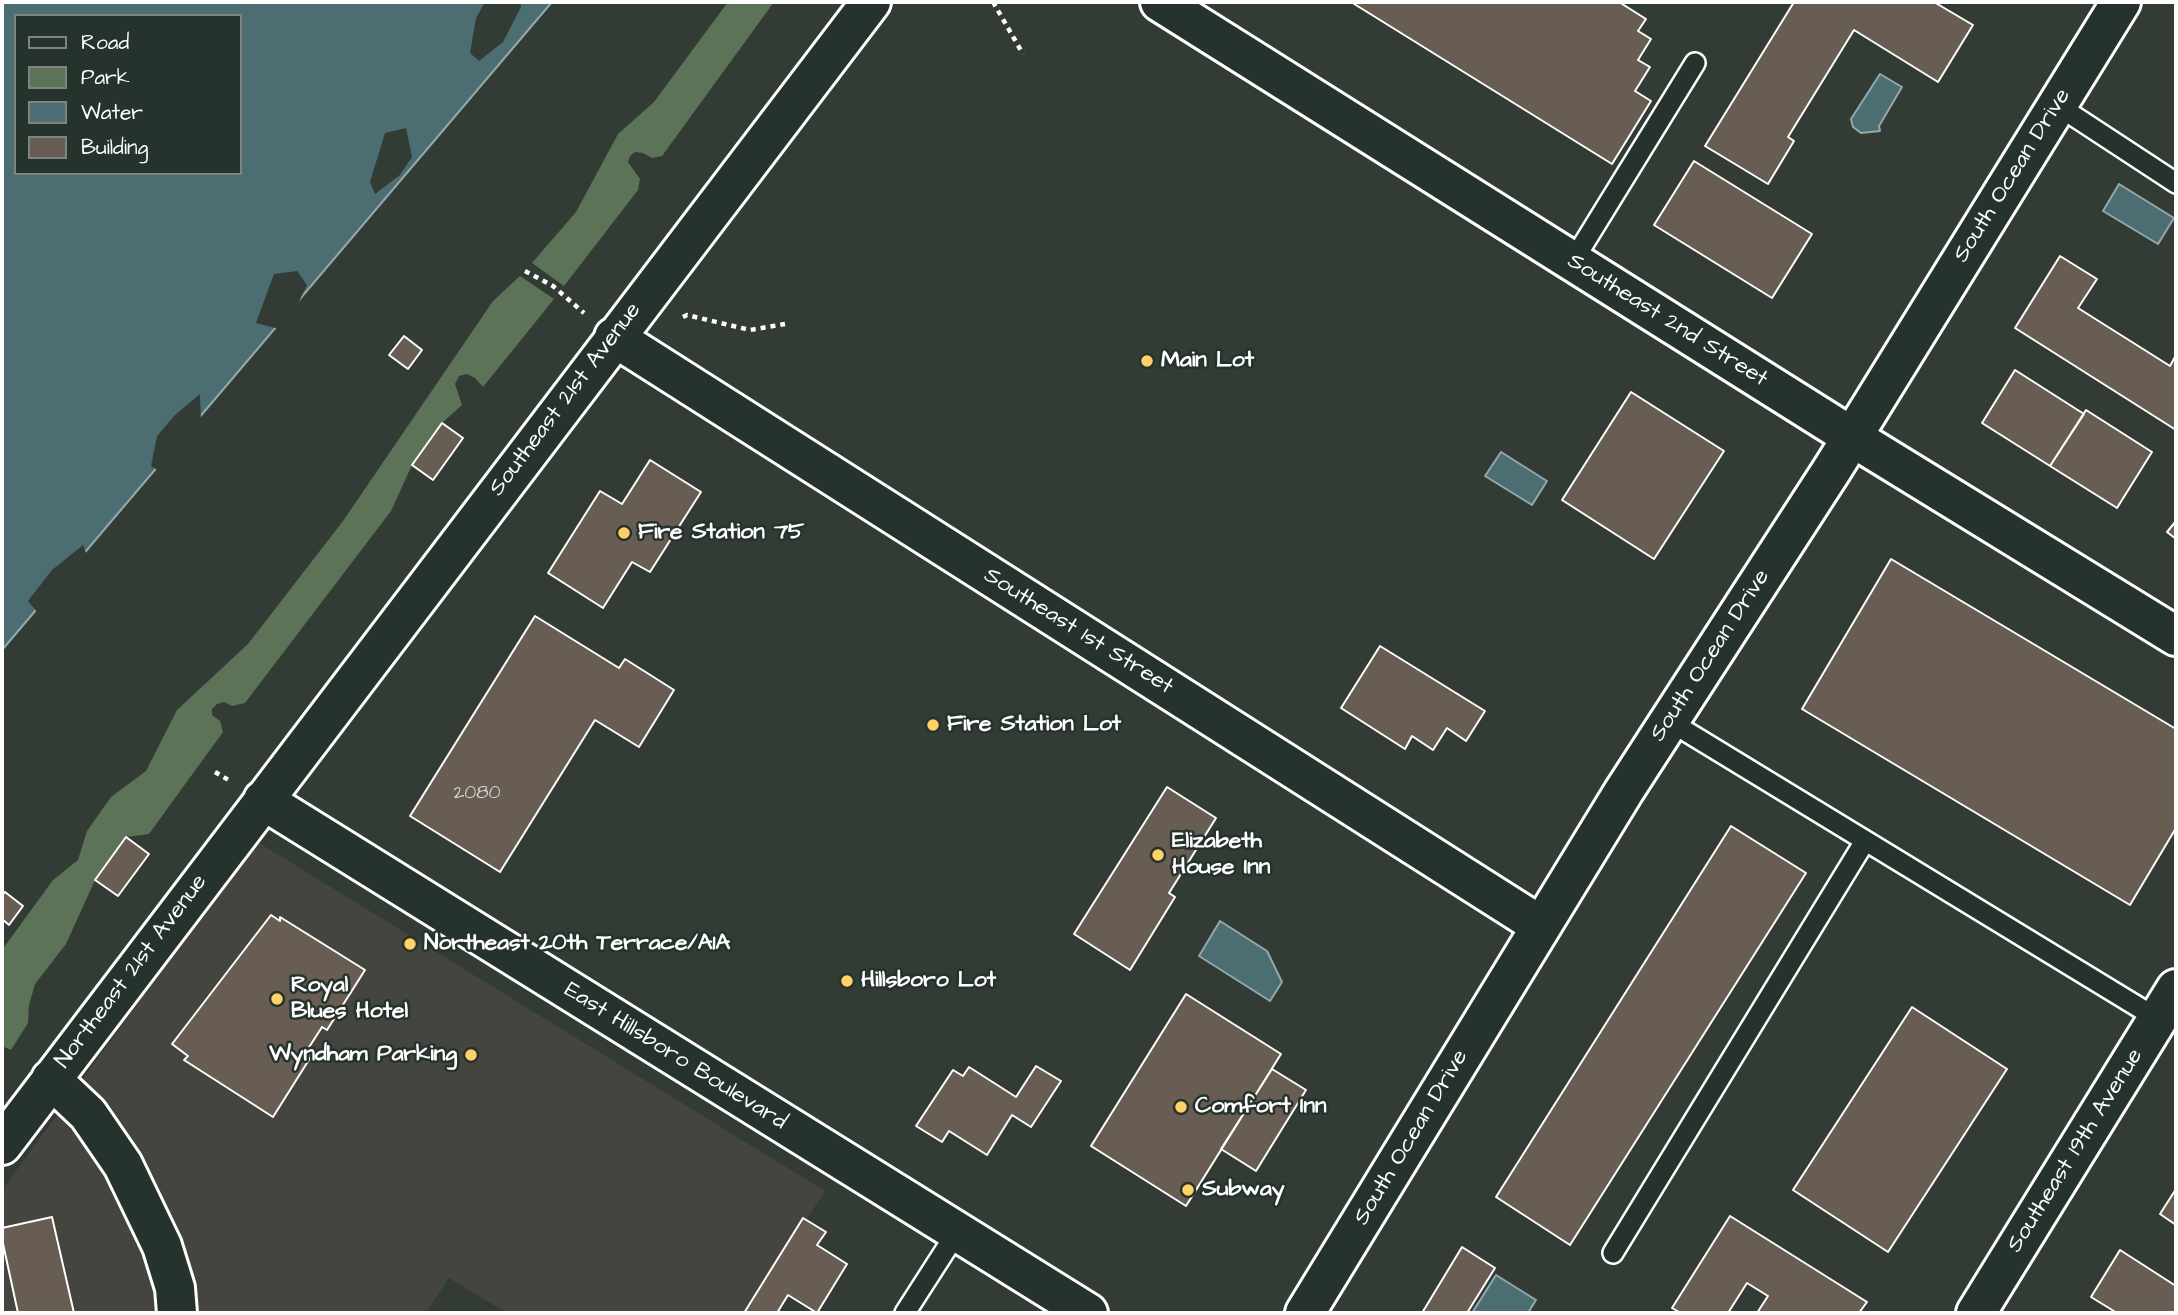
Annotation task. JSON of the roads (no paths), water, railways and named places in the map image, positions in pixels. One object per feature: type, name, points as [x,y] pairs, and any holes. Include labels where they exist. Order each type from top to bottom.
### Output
[{"type":"street","name":"Southeast 21st Avenue","points":[[263,800],[871,2]]},
{"type":"street","name":"Southeast 2nd Street","points":[[1160,2],[1852,437],[2176,636]]},
{"type":"street","name":"South Ocean Drive","points":[[1305,1313],[1541,926],[1852,437],[2121,2]]},
{"type":"street","name":"Southeast 1st Street","points":[[614,337],[1541,926]]},
{"type":"street","name":"Northeast 21st Avenue","points":[[2,1145],[263,800]]},
{"type":"street","name":"East Hillsboro Boulevard","points":[[263,800],[1088,1313]]},
{"type":"street","name":"Southeast 19th Avenue","points":[[1976,1313],[2167,1004]]},
{"type":"street","points":[[51,1079],[88,1114],[123,1165],[162,1246],[175,1288],[177,1313]]},
{"type":"lane","points":[[1573,261],[1695,63]]},
{"type":"lane","points":[[2057,105],[2176,183]]},
{"type":"lane","points":[[1669,722],[1865,841],[2167,1004]]},
{"type":"lane","points":[[1613,1253],[1865,841]]},
{"type":"lane","points":[[905,1313],[957,1232]]},
{"type":"water","points":[[2,2],[552,2],[2,650]]},
{"type":"water","points":[[1880,74],[1902,87],[1879,126],[1880,131],[1861,133],[1853,127],[1851,119]]},
{"type":"water","points":[[2119,184],[2174,218],[2158,244],[2103,211]]},
{"type":"water","points":[[1501,452],[1547,481],[1532,505],[1485,476]]},
{"type":"water","points":[[1220,921],[1267,951],[1282,982],[1270,1001],[1199,956]]},
{"type":"water","points":[[1496,1275],[1536,1300],[1528,1313],[1472,1313]]},
{"type":"place","name":"Main Lot","points":[[1147,361]]},
{"type":"place","name":"Fire Station 75","points":[[624,533]]},
{"type":"place","name":"Fire Station Lot","points":[[933,725]]},
{"type":"place","name":"Elizabeth House Inn","points":[[1158,855]]},
{"type":"place","name":"Northeast 20th Terrace/A1A","points":[[410,944]]},
{"type":"place","name":"Hillsboro Lot","points":[[847,981]]},
{"type":"place","name":"Royal Blues Hotel","points":[[277,999]]},
{"type":"place","name":"Wyndham Parking","points":[[471,1055]]},
{"type":"place","name":"Comfort Inn","points":[[1181,1107]]},
{"type":"place","name":"Subway","points":[[1188,1190]]}]
